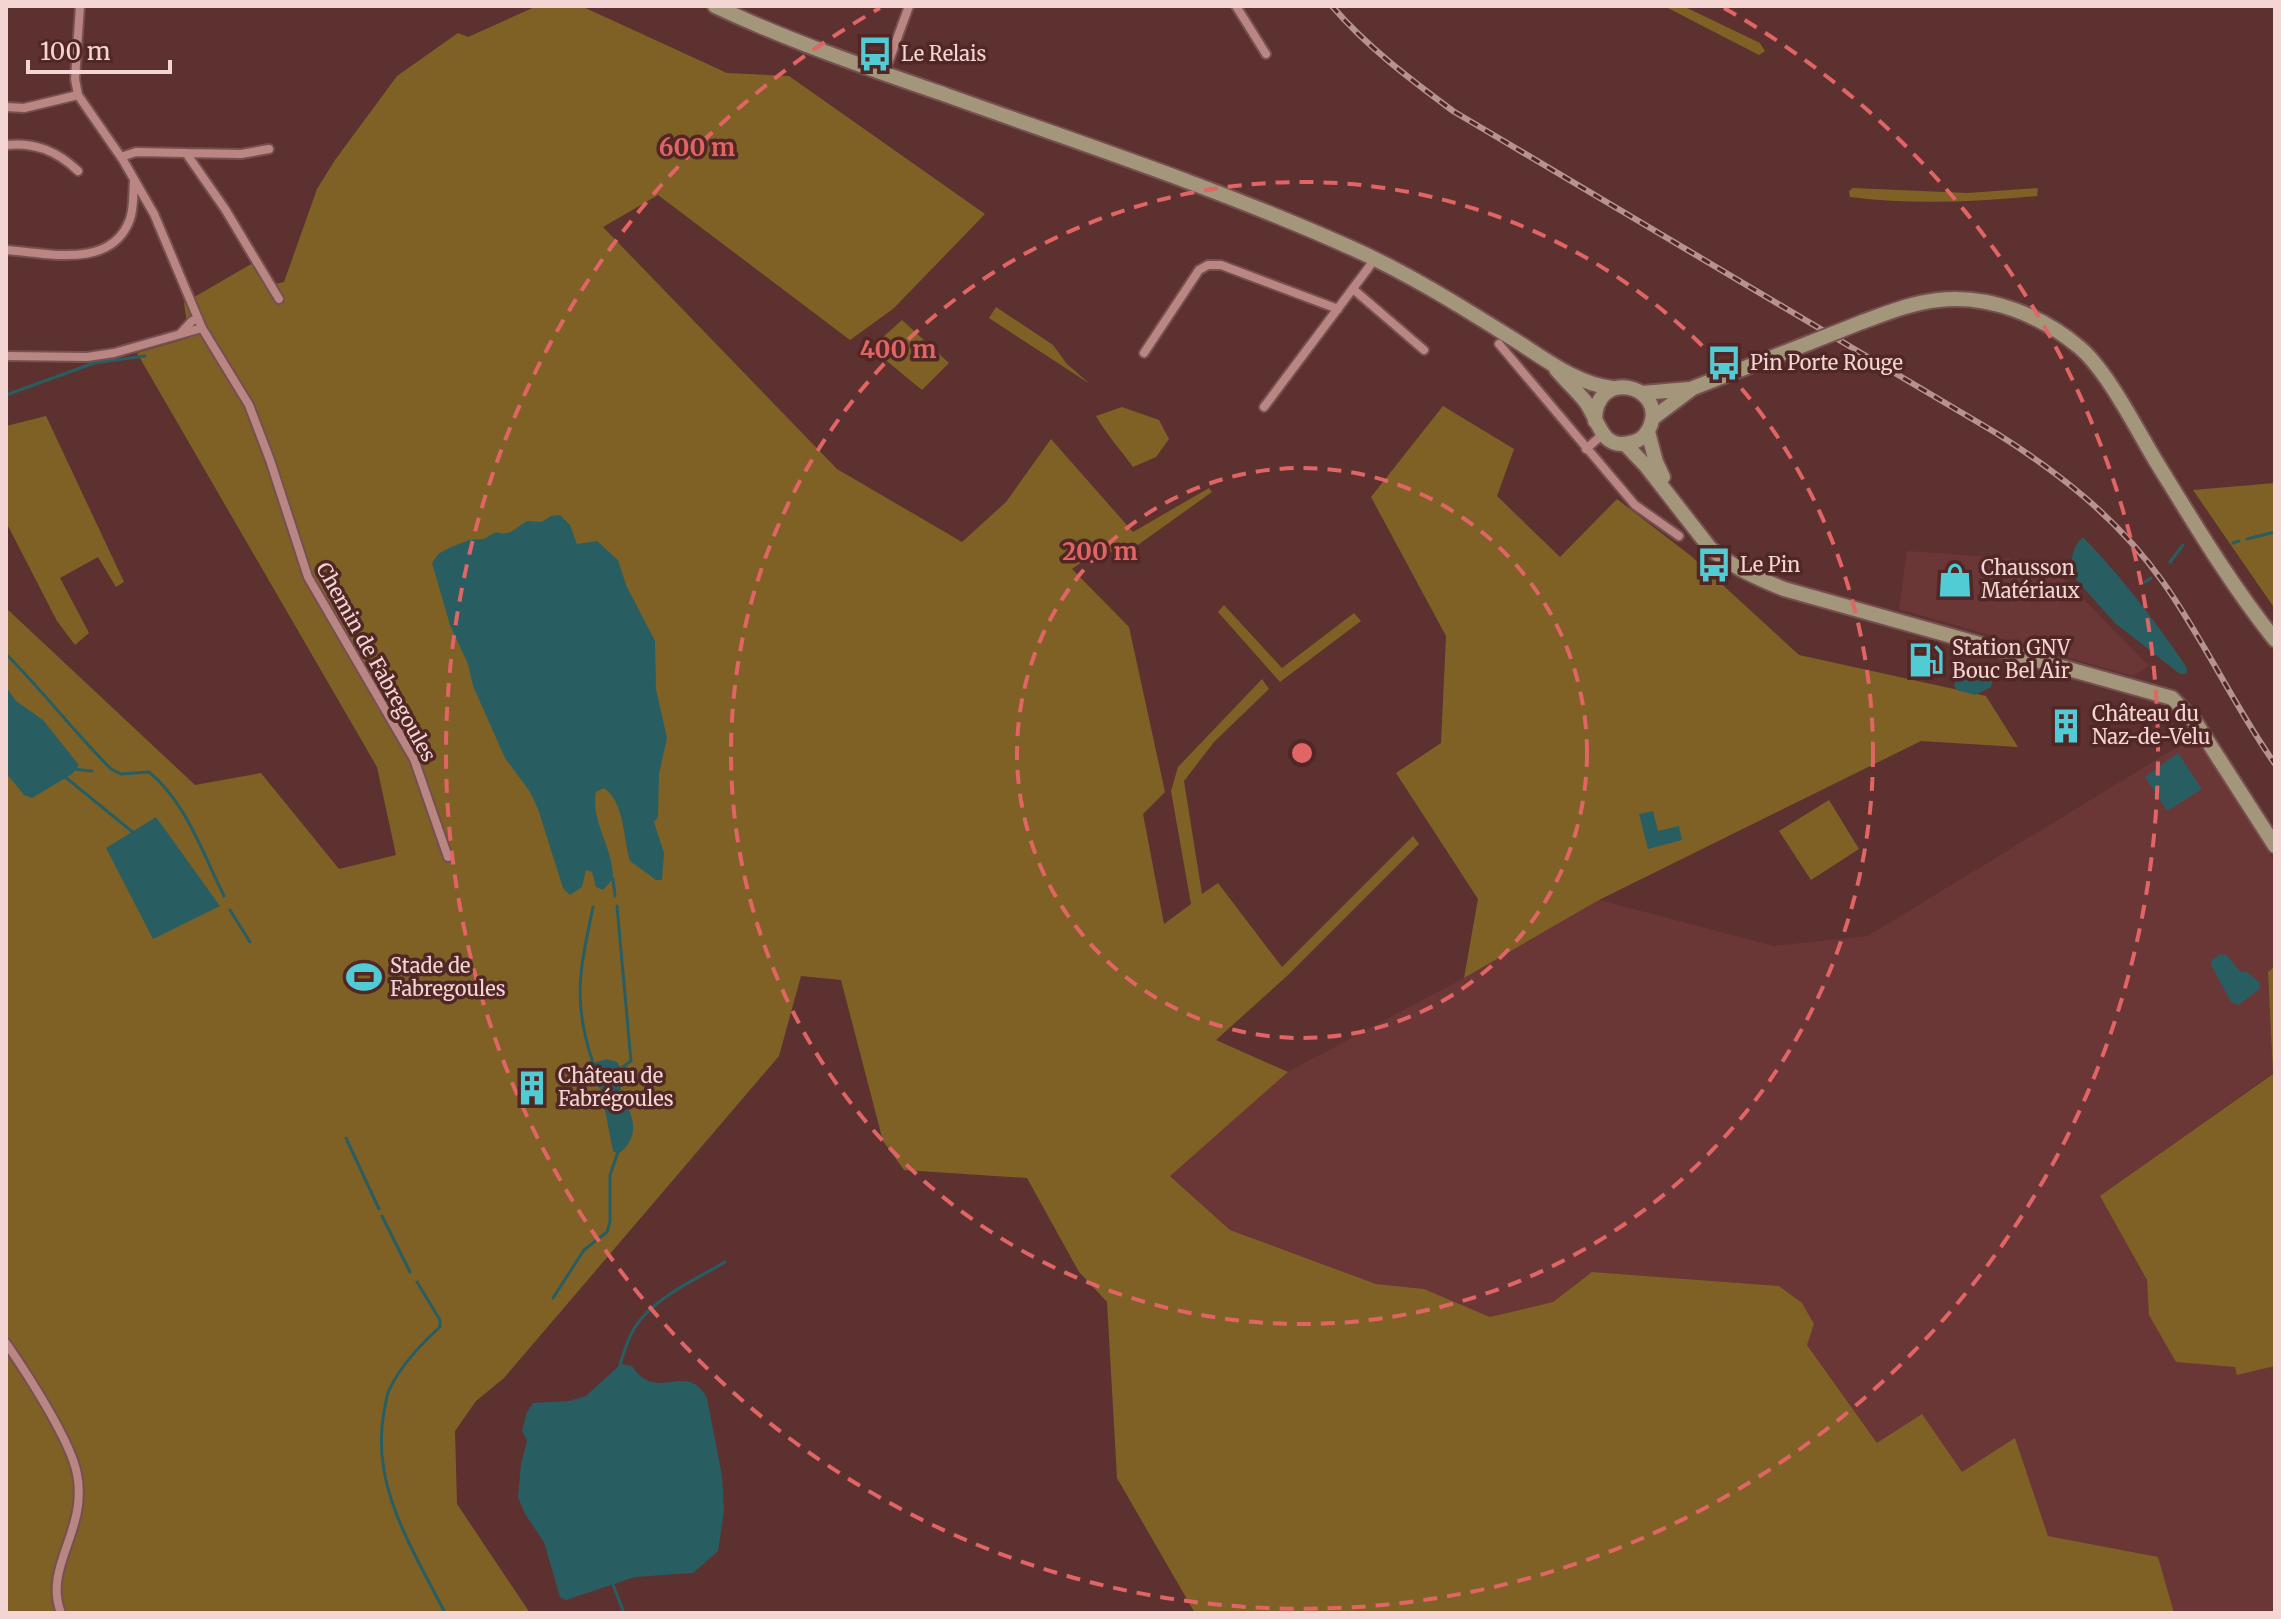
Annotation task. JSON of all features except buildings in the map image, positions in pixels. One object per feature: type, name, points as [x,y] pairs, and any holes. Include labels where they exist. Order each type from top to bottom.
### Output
[{"type":"main road","points":[[715,6],[1309,229],[1376,258],[1550,363],[1590,383],[1612,388],[1626,386],[1643,393],[1693,388],[1903,307],[1940,299],[1991,303],[2026,313],[2079,347],[2117,397],[2188,513],[2275,640]]},
{"type":"main road","points":[[733,6],[886,69]]},
{"type":"main road","points":[[1550,363],[1588,404],[1602,435],[1626,445],[1640,440],[1650,425],[1693,388]]},
{"type":"main road","points":[[1595,421],[1598,402],[1612,388]]},
{"type":"main road","points":[[1643,393],[1650,404],[1656,462],[1679,510]]},
{"type":"main road","points":[[1626,445],[1646,466],[1699,537],[1722,558],[1784,589],[2172,698],[2184,708],[2275,846]]},
{"type":"street","points":[[6,107],[24,108],[78,95],[75,79],[80,6]]},
{"type":"street","points":[[886,69],[909,6]]},
{"type":"street","points":[[1236,6],[1266,54]]},
{"type":"street","name":"Chemin de Fabregoules","points":[[78,95],[121,157],[154,214],[202,328],[256,421],[308,577],[414,759],[448,857]]},
{"type":"street","points":[[6,145],[20,143],[42,147],[63,157],[78,171]]},
{"type":"street","points":[[121,157],[136,152],[241,154],[269,149]]},
{"type":"street","points":[[186,153],[225,209],[279,299]]},
{"type":"street","points":[[6,250],[87,255],[105,249],[121,235],[130,218],[135,180]]},
{"type":"street","points":[[1264,407],[1376,258]]},
{"type":"street","points":[[1144,353],[1199,270],[1208,265],[1221,265],[1338,309]]},
{"type":"street","points":[[1353,289],[1424,350]]},
{"type":"street","points":[[180,334],[198,318]]},
{"type":"street","points":[[6,356],[87,357],[114,353],[202,328]]},
{"type":"street","points":[[1499,344],[1635,505],[1679,536]]},
{"type":"street","points":[[1586,449],[1602,435]]},
{"type":"street","points":[[6,1343],[66,1442],[77,1474],[78,1506],[55,1582],[56,1602],[61,1613]]},
{"type":"shaded area","points":[[537,6],[581,6],[727,73],[789,76],[985,214],[893,309],[850,340],[658,195],[603,227],[837,469],[962,542],[1006,502],[1051,439],[1133,532],[1209,488],[1212,492],[1135,547],[1092,555],[1072,569],[1129,627],[1165,792],[1143,814],[1164,924],[1191,904],[1171,791],[1178,767],[1262,679],[1269,689],[1214,742],[1184,781],[1202,894],[1218,883],[1282,967],[1413,836],[1419,844],[1287,976],[1216,1040],[1288,1072],[1170,1176],[1230,1230],[1376,1284],[1424,1289],[1490,1317],[1553,1302],[1592,1272],[1779,1286],[1802,1303],[1814,1324],[1807,1345],[1877,1443],[1922,1414],[1962,1472],[2015,1438],[2048,1536],[2158,1557],[2174,1613],[1195,1613],[1117,1478],[1107,1302],[1079,1272],[1027,1178],[904,1170],[883,1141],[841,980],[801,976],[779,1056],[504,1378],[476,1401],[455,1431],[457,1504],[530,1613],[6,1613],[6,608],[195,785],[261,773],[339,869],[396,855],[377,767],[137,353],[189,338],[184,303],[260,259],[275,284],[284,282],[317,189],[397,76],[458,33],[468,37]]},
{"type":"shaded area","points":[[1664,6],[1683,6],[1760,43],[1765,51],[1759,55]]},
{"type":"shaded area","points":[[1853,188],[1967,193],[2038,188],[2037,196],[1920,202],[1850,197],[1849,191]]},
{"type":"shaded area","points":[[996,307],[1053,345],[1067,364],[1090,384],[989,318]]},
{"type":"shaded area","points":[[902,320],[949,363],[922,390],[871,348]]},
{"type":"shaded area","points":[[1443,406],[1514,449],[1497,496],[1560,557],[1617,499],[1691,556],[1799,655],[1986,696],[2018,747],[1921,741],[1599,900],[1464,978],[1478,899],[1396,773],[1441,743],[1446,636],[1371,497]]},
{"type":"shaded area","points":[[1122,407],[1159,420],[1169,439],[1156,457],[1133,467],[1096,416]]},
{"type":"shaded area","points":[[46,416],[124,582],[116,587],[98,557],[60,578],[89,633],[75,645],[57,621],[6,522],[6,426]]},
{"type":"shaded area","points":[[2275,483],[2275,609],[2193,490]]},
{"type":"shaded area","name":"Chausson Matériaux","points":[[1907,551],[2017,559],[2062,577],[2149,666],[2133,676],[1899,609]]},
{"type":"shaded area","points":[[1224,605],[1282,668],[1354,613],[1361,621],[1280,682],[1218,612]]},
{"type":"shaded area","points":[[2192,738],[2198,741],[2275,862],[2275,966],[2268,972],[2273,1073],[2101,1196],[2147,1280],[2149,1315],[2236,1367],[2237,1375],[2275,1366],[2275,1613],[2174,1613],[2158,1558],[2048,1536],[2015,1439],[1962,1472],[1877,1443],[1807,1345],[1814,1324],[1802,1304],[1779,1286],[1592,1272],[1553,1302],[1490,1317],[1424,1289],[1376,1284],[1230,1230],[1170,1175],[1288,1072],[1464,978],[1599,900],[1774,946],[1868,936]]},
{"type":"shaded area","points":[[1829,800],[1859,849],[1811,880],[1779,831]]},
{"type":"shaded area","points":[[2275,966],[2275,1366],[2237,1375],[2235,1367],[2176,1362],[2149,1315],[2147,1280],[2100,1196],[2273,1074],[2268,972]]},
{"type":"water","points":[[560,515],[570,525],[577,544],[597,541],[618,560],[626,585],[655,641],[656,689],[667,738],[659,774],[658,817],[654,822],[664,853],[662,880],[656,880],[630,861],[620,812],[611,794],[604,788],[596,792],[595,803],[613,879],[603,890],[596,887],[592,872],[586,870],[582,887],[570,895],[563,888],[538,809],[530,792],[505,758],[473,686],[468,664],[450,625],[432,563],[438,554],[469,540],[484,539],[496,532],[509,533],[527,521],[541,522]]},
{"type":"water","points":[[2083,537],[2151,617],[2187,668],[2186,674],[2180,674],[2115,623],[2071,574],[2073,554]]},
{"type":"water","points":[[1976,664],[1994,670],[1991,687],[1975,695],[1957,690],[1954,686],[1958,674]]},
{"type":"water","points":[[6,687],[16,701],[43,720],[79,765],[72,774],[32,798],[24,795],[6,773]]},
{"type":"water","points":[[2178,753],[2202,789],[2167,811],[2145,777]]},
{"type":"water","points":[[1653,811],[1658,831],[1679,826],[1682,840],[1648,849],[1639,814]]},
{"type":"water","points":[[156,817],[220,906],[153,939],[106,848]]},
{"type":"water","points":[[2220,954],[2226,955],[2241,972],[2247,972],[2260,983],[2259,989],[2239,1005],[2231,1002],[2211,965],[2211,961]]},
{"type":"water","points":[[607,1059],[617,1062],[621,1069],[619,1095],[629,1110],[633,1126],[630,1141],[618,1154],[613,1151],[601,1090],[590,1070],[593,1063]]},
{"type":"water","points":[[621,1364],[632,1366],[651,1382],[690,1382],[699,1387],[707,1398],[722,1476],[724,1511],[718,1551],[693,1573],[635,1577],[566,1600],[560,1597],[544,1542],[525,1514],[518,1497],[527,1441],[522,1430],[533,1403],[569,1401],[586,1396]]},
{"type":"waterway","points":[[6,395],[94,363],[145,356]]},
{"type":"waterway","points":[[2247,539],[2275,532]]},
{"type":"waterway","points":[[2233,543],[2239,541]]},
{"type":"waterway","points":[[2170,562],[2183,545]]},
{"type":"waterway","points":[[2145,582],[2151,578]]},
{"type":"waterway","points":[[6,654],[111,769],[121,774],[149,772],[162,784],[183,813],[224,896]]},
{"type":"waterway","points":[[72,769],[92,771]]},
{"type":"waterway","points":[[64,776],[135,834]]},
{"type":"waterway","points":[[613,879],[615,896]]},
{"type":"waterway","points":[[617,906],[631,1061],[620,1069]]},
{"type":"waterway","points":[[593,907],[580,985],[582,1021],[593,1063]]},
{"type":"waterway","points":[[230,910],[250,942]]},
{"type":"waterway","points":[[346,1138],[379,1209]]},
{"type":"waterway","points":[[553,1298],[584,1250],[607,1232],[610,1222],[610,1175],[618,1152]]},
{"type":"waterway","points":[[382,1216],[410,1272]]},
{"type":"waterway","points":[[620,1365],[634,1329],[650,1310],[681,1287],[725,1262]]},
{"type":"waterway","points":[[417,1282],[440,1320],[440,1327],[406,1363],[389,1391],[381,1439],[383,1466],[397,1516],[445,1613]]},
{"type":"waterway","points":[[612,1582],[624,1613]]},
{"type":"railway","points":[[1332,6],[1374,49],[1453,111],[1996,433],[2066,482],[2108,518],[2146,559],[2192,627],[2275,764]]},
{"type":"place","name":"Le Relais","points":[[875,54]]},
{"type":"place","name":"Pin Porte Rouge","points":[[1724,363]]},
{"type":"place","name":"Le Pin","points":[[1714,565]]},
{"type":"place","name":"Chausson Matériaux","points":[[1955,580]]},
{"type":"place","name":"Station GNV Bouc Bel Air","points":[[1926,660]]},
{"type":"place","name":"Château du Naz-de-Velu","points":[[2066,726]]},
{"type":"place","name":"Stade de Fabregoules","points":[[364,977]]},
{"type":"place","name":"Château de Fabrégoules","points":[[532,1088]]}]
